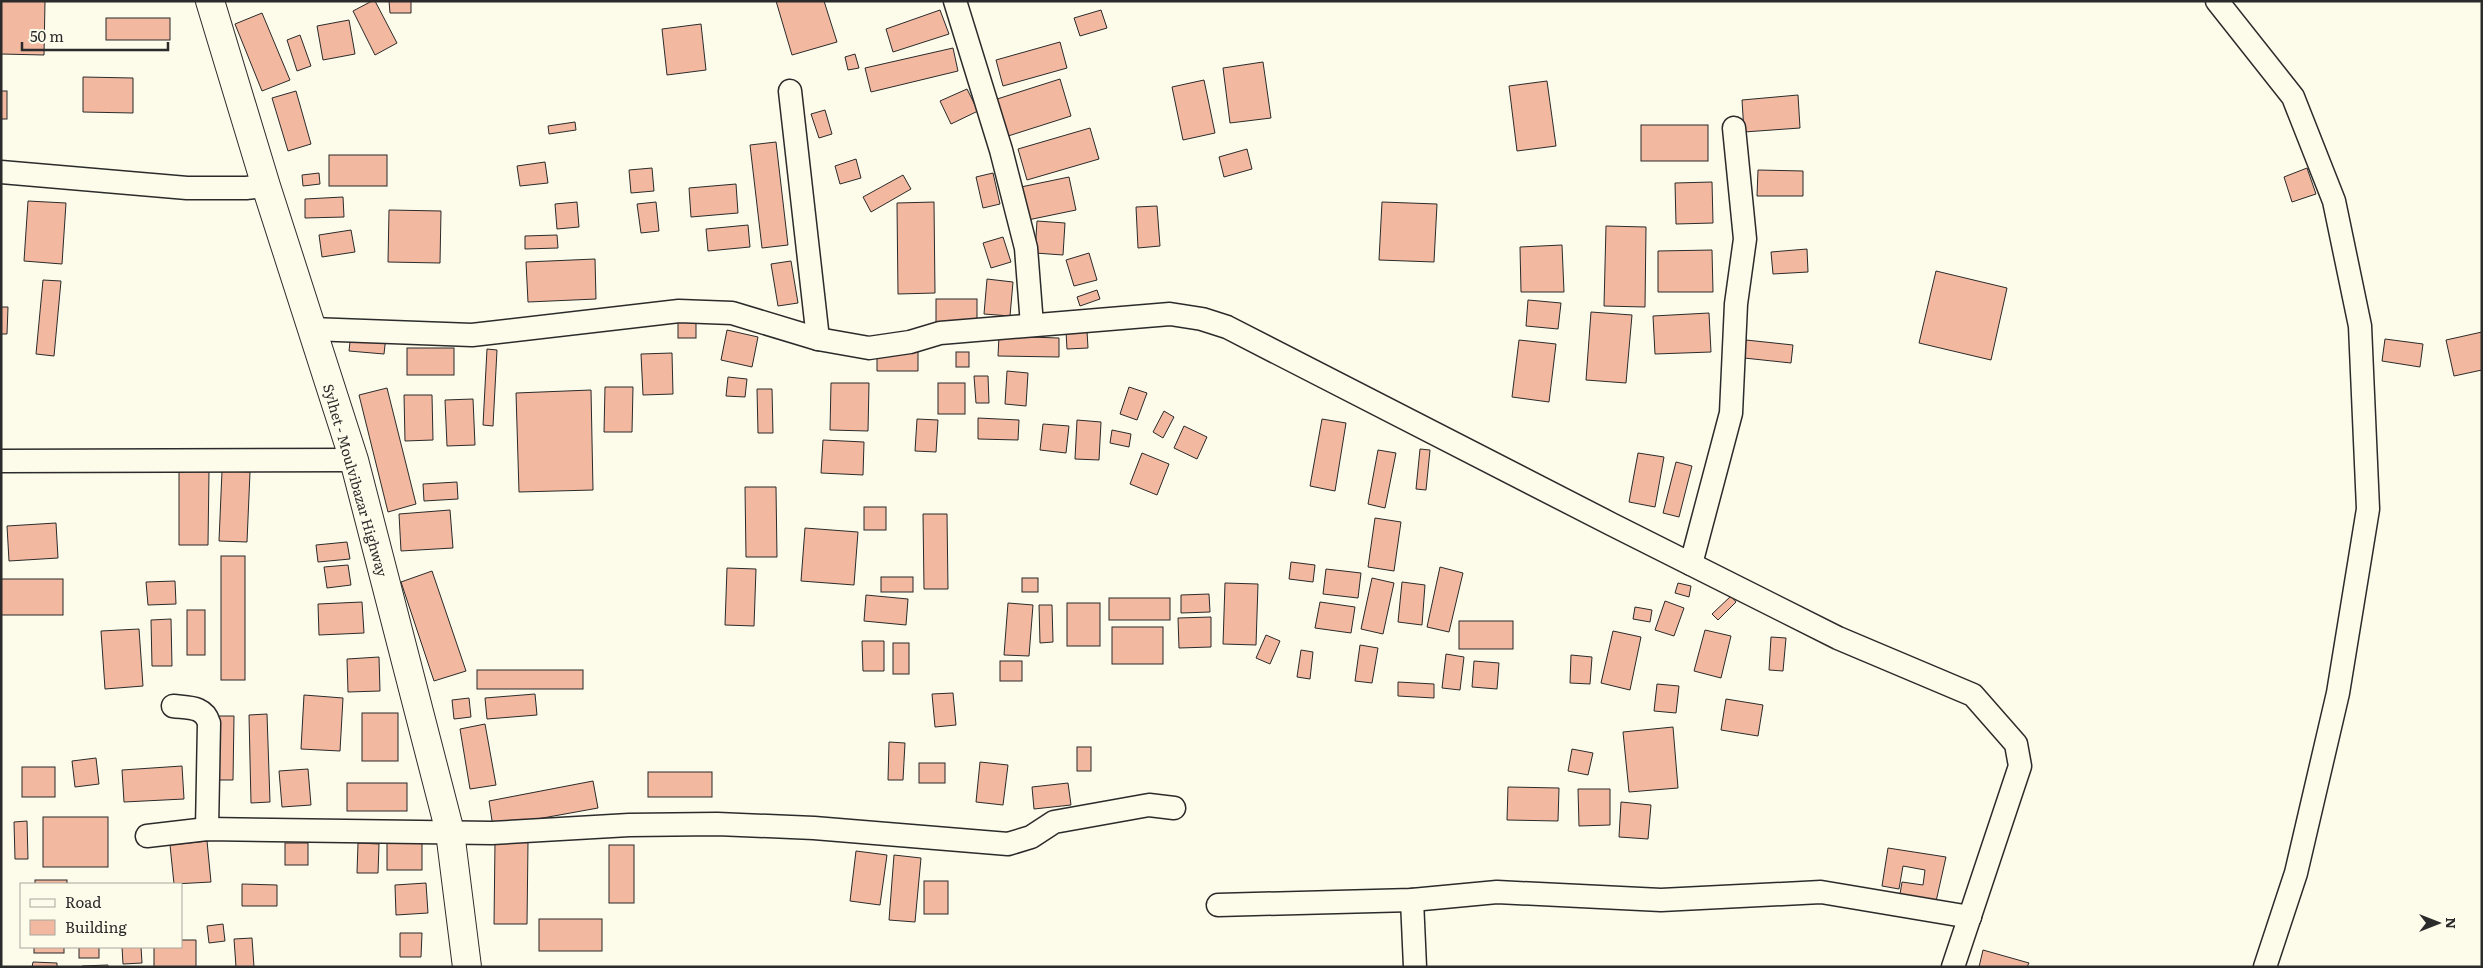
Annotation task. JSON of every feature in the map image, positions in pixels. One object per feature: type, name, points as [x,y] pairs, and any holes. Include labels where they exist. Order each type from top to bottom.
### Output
[{"type":"highway","name":"Sylhet - Moulvibazar Highway","points":[[210,1],[266,186],[354,460],[450,832],[467,967]]},
{"type":"street","points":[[955,1],[1002,150],[1026,248],[1032,325]]},
{"type":"street","points":[[2217,1],[2293,97],[2334,201],[2361,336],[2368,509],[2333,712],[2296,873],[2265,967]]},
{"type":"street","points":[[790,91],[818,339]]},
{"type":"street","points":[[1691,564],[1730,413],[1736,304],[1745,239],[1734,128]]},
{"type":"street","points":[[1,172],[187,188],[266,186]]},
{"type":"street","points":[[311,329],[472,336],[680,311],[732,313],[818,339],[869,348],[910,342],[940,332],[1170,314],[1202,319],[1227,327],[1838,638],[1973,695],[2016,744],[2020,766],[1953,967]]},
{"type":"street","points":[[1,461],[354,460]]},
{"type":"street","points":[[173,706],[199,709],[206,714],[209,723],[207,829]]},
{"type":"street","points":[[147,836],[207,829],[492,833],[629,825],[717,824],[814,828],[1008,844],[1031,837],[1054,822],[1149,805],[1174,808]]},
{"type":"street","points":[[1218,905],[1412,900],[1497,892],[1661,900],[1821,892],[1970,917]]},
{"type":"street","points":[[1412,900],[1415,967]]},
{"type":"building","points":[[1,1],[45,1],[44,55],[1,54]]},
{"type":"building","points":[[375,1],[397,43],[375,55],[353,11]]},
{"type":"building","points":[[389,1],[411,1],[411,13],[390,13]]},
{"type":"building","points":[[776,1],[824,1],[837,42],[792,55]]},
{"type":"building","points":[[940,10],[949,34],[893,52],[886,29]]},
{"type":"building","points":[[1101,10],[1107,28],[1080,36],[1074,18]]},
{"type":"building","points":[[262,13],[290,80],[262,91],[235,24]]},
{"type":"building","points":[[106,18],[170,18],[170,40],[106,40]]},
{"type":"building","points":[[349,20],[355,54],[323,60],[317,26]]},
{"type":"building","points":[[701,24],[706,70],[667,75],[662,29]]},
{"type":"building","points":[[300,35],[311,66],[297,71],[287,40]]},
{"type":"building","points":[[1060,42],[1067,68],[1003,86],[996,60]]},
{"type":"building","points":[[953,48],[958,71],[871,92],[865,68]]},
{"type":"building","points":[[855,54],[859,68],[848,70],[845,57]]},
{"type":"building","points":[[1263,62],[1271,118],[1230,123],[1223,68]]},
{"type":"building","points":[[83,77],[133,78],[133,113],[83,112]]},
{"type":"building","points":[[1060,79],[1071,116],[1005,137],[994,100]]},
{"type":"building","points":[[1204,80],[1215,133],[1183,140],[1172,87]]},
{"type":"building","points":[[1547,81],[1556,146],[1517,151],[1509,86]]},
{"type":"building","points":[[967,89],[978,111],[951,124],[940,101]]},
{"type":"building","points":[[1,91],[7,91],[7,119],[1,119]]},
{"type":"building","points":[[296,91],[311,144],[288,151],[272,98]]},
{"type":"building","points":[[1798,95],[1800,128],[1744,132],[1742,100]]},
{"type":"building","points":[[825,110],[832,134],[819,138],[811,114]]},
{"type":"building","points":[[575,122],[576,130],[549,134],[548,126]]},
{"type":"building","points":[[1641,125],[1708,125],[1708,161],[1641,161]]},
{"type":"building","points":[[1090,128],[1099,159],[1027,180],[1018,149]]},
{"type":"building","points":[[776,142],[788,245],[762,248],[750,145]]},
{"type":"building","points":[[1247,149],[1252,169],[1224,177],[1219,157]]},
{"type":"building","points":[[329,155],[387,155],[387,186],[329,186]]},
{"type":"building","points":[[856,159],[861,178],[840,184],[835,166]]},
{"type":"building","points":[[545,162],[548,183],[520,186],[517,166]]},
{"type":"building","points":[[652,168],[654,191],[631,193],[629,170]]},
{"type":"building","points":[[2307,168],[2316,194],[2292,202],[2284,177]]},
{"type":"building","points":[[1758,170],[1803,171],[1803,196],[1757,196]]},
{"type":"building","points":[[319,173],[320,184],[303,186],[302,175]]},
{"type":"building","points":[[993,173],[1000,204],[983,208],[976,177]]},
{"type":"building","points":[[903,175],[911,189],[871,212],[863,197]]},
{"type":"building","points":[[1069,177],[1076,210],[1023,221],[1016,188]]},
{"type":"building","points":[[1712,182],[1713,223],[1676,224],[1675,183]]},
{"type":"building","points":[[736,184],[738,213],[691,217],[689,188]]},
{"type":"building","points":[[343,197],[344,217],[305,218],[305,199]]},
{"type":"building","points":[[28,201],[66,203],[62,264],[24,261]]},
{"type":"building","points":[[577,202],[579,227],[557,229],[555,204]]},
{"type":"building","points":[[656,202],[659,231],[641,233],[637,204]]},
{"type":"building","points":[[934,202],[935,293],[898,294],[897,203]]},
{"type":"building","points":[[1382,202],[1437,204],[1434,262],[1379,260]]},
{"type":"building","points":[[1157,206],[1160,246],[1138,248],[1136,207]]},
{"type":"building","points":[[389,210],[441,211],[440,263],[388,262]]},
{"type":"building","points":[[1037,221],[1065,223],[1063,255],[1035,253]]},
{"type":"building","points":[[748,225],[750,247],[708,251],[706,229]]},
{"type":"building","points":[[1606,226],[1646,227],[1645,307],[1604,306]]},
{"type":"building","points":[[351,230],[355,252],[322,257],[319,235]]},
{"type":"building","points":[[557,235],[558,248],[525,249],[525,236]]},
{"type":"building","points":[[1003,237],[1011,262],[991,268],[983,243]]},
{"type":"building","points":[[1562,245],[1564,292],[1521,292],[1520,247]]},
{"type":"building","points":[[1807,249],[1808,272],[1773,274],[1771,252]]},
{"type":"building","points":[[1712,250],[1713,292],[1658,292],[1658,251]]},
{"type":"building","points":[[1089,253],[1097,280],[1074,286],[1066,260]]},
{"type":"building","points":[[595,259],[596,299],[528,302],[526,262]]},
{"type":"building","points":[[791,261],[798,303],[778,306],[771,264]]},
{"type":"building","points":[[1936,271],[2007,288],[1991,360],[1919,343]]},
{"type":"building","points":[[987,279],[1013,282],[1010,316],[984,314]]},
{"type":"building","points":[[43,280],[61,281],[54,356],[36,354]]},
{"type":"building","points":[[1097,290],[1100,299],[1080,306],[1077,297]]},
{"type":"building","points":[[936,299],[977,299],[977,322],[936,322]]},
{"type":"building","points":[[1528,300],[1561,303],[1558,329],[1526,326]]},
{"type":"building","points":[[1,307],[8,307],[7,334],[1,334]]},
{"type":"building","points":[[1591,312],[1632,315],[1626,383],[1586,380]]},
{"type":"building","points":[[1709,313],[1711,352],[1655,354],[1653,316]]},
{"type":"building","points":[[678,322],[696,322],[696,338],[678,338]]},
{"type":"building","points":[[727,330],[758,337],[752,367],[721,360]]},
{"type":"building","points":[[1087,331],[1088,348],[1067,349],[1066,332]]},
{"type":"building","points":[[2482,332],[2482,370],[2454,376],[2446,340]]},
{"type":"building","points":[[351,333],[386,336],[384,354],[349,351]]},
{"type":"building","points":[[999,336],[1059,338],[1059,357],[998,356]]},
{"type":"building","points":[[2385,339],[2423,344],[2420,367],[2382,361]]},
{"type":"building","points":[[1519,340],[1556,344],[1549,402],[1512,397]]},
{"type":"building","points":[[1746,340],[1793,345],[1791,363],[1744,358]]},
{"type":"building","points":[[407,348],[454,348],[454,375],[407,375]]},
{"type":"building","points":[[487,349],[497,350],[493,426],[483,425]]},
{"type":"building","points":[[918,352],[918,371],[877,371],[877,353]]},
{"type":"building","points":[[956,352],[969,352],[969,367],[956,367]]},
{"type":"building","points":[[672,353],[673,394],[643,395],[641,354]]},
{"type":"building","points":[[1007,371],[1028,373],[1026,406],[1005,404]]},
{"type":"building","points":[[974,376],[988,376],[989,403],[976,403]]},
{"type":"building","points":[[728,377],[747,379],[745,397],[726,396]]},
{"type":"building","points":[[831,383],[869,383],[868,431],[830,430]]},
{"type":"building","points":[[938,383],[965,383],[965,414],[938,414]]},
{"type":"building","points":[[605,387],[633,387],[632,432],[604,432]]},
{"type":"building","points":[[1129,387],[1147,393],[1137,420],[1120,414]]},
{"type":"building","points":[[387,388],[416,504],[388,512],[359,395]]},
{"type":"building","points":[[757,389],[772,389],[773,433],[758,433]]},
{"type":"building","points":[[591,390],[593,490],[519,492],[516,393]]},
{"type":"building","points":[[404,395],[432,395],[433,440],[405,441]]},
{"type":"building","points":[[473,399],[475,445],[447,446],[445,400]]},
{"type":"building","points":[[1164,411],[1174,417],[1163,438],[1153,432]]},
{"type":"building","points":[[978,418],[1019,420],[1018,440],[978,439]]},
{"type":"building","points":[[917,419],[938,420],[936,452],[915,451]]},
{"type":"building","points":[[1322,419],[1346,423],[1335,491],[1310,486]]},
{"type":"building","points":[[1077,420],[1101,422],[1099,460],[1075,459]]},
{"type":"building","points":[[1043,424],[1069,426],[1066,453],[1040,450]]},
{"type":"building","points":[[1184,426],[1207,437],[1197,459],[1174,448]]},
{"type":"building","points":[[1112,430],[1131,434],[1129,447],[1110,443]]},
{"type":"building","points":[[823,440],[864,442],[863,475],[821,473]]},
{"type":"building","points":[[1420,449],[1430,450],[1426,490],[1416,489]]},
{"type":"building","points":[[1378,450],[1396,453],[1385,508],[1368,504]]},
{"type":"building","points":[[1142,453],[1169,464],[1157,495],[1130,484]]},
{"type":"building","points":[[1638,453],[1664,457],[1655,507],[1629,502]]},
{"type":"building","points":[[1676,462],[1692,466],[1679,517],[1663,513]]},
{"type":"building","points":[[179,471],[209,471],[208,545],[179,545]]},
{"type":"building","points":[[222,471],[250,472],[247,542],[219,541]]},
{"type":"building","points":[[457,482],[458,499],[424,501],[423,484]]},
{"type":"building","points":[[745,487],[776,487],[777,557],[746,557]]},
{"type":"building","points":[[864,507],[886,507],[886,530],[864,530]]},
{"type":"building","points":[[450,510],[453,548],[401,551],[399,514]]},
{"type":"building","points":[[923,514],[947,514],[948,589],[924,589]]},
{"type":"building","points":[[1375,518],[1401,522],[1394,571],[1368,567]]},
{"type":"building","points":[[56,523],[58,558],[9,561],[7,526]]},
{"type":"building","points":[[805,528],[858,532],[854,585],[801,581]]},
{"type":"building","points":[[347,542],[350,559],[318,562],[316,545]]},
{"type":"building","points":[[221,556],[245,556],[245,680],[221,680]]},
{"type":"building","points":[[1291,562],[1315,565],[1313,582],[1289,579]]},
{"type":"building","points":[[348,565],[351,585],[327,588],[324,567]]},
{"type":"building","points":[[1440,567],[1463,573],[1449,632],[1427,627]]},
{"type":"building","points":[[727,568],[756,569],[754,626],[725,625]]},
{"type":"building","points":[[1326,569],[1361,573],[1358,598],[1323,594]]},
{"type":"building","points":[[432,571],[466,671],[434,681],[401,582]]},
{"type":"building","points":[[881,577],[913,577],[913,592],[881,592]]},
{"type":"building","points":[[1022,578],[1038,578],[1038,592],[1022,592]]},
{"type":"building","points":[[1372,578],[1394,583],[1383,634],[1361,629]]},
{"type":"building","points":[[1,579],[63,579],[63,615],[1,615]]},
{"type":"building","points":[[175,581],[176,604],[148,605],[146,582]]},
{"type":"building","points":[[1402,582],[1425,585],[1422,625],[1398,622]]},
{"type":"building","points":[[1225,583],[1258,584],[1256,645],[1223,644]]},
{"type":"building","points":[[1678,583],[1691,586],[1689,597],[1675,593]]},
{"type":"building","points":[[1209,594],[1210,612],[1181,613],[1181,595]]},
{"type":"building","points":[[866,595],[908,599],[906,625],[864,621]]},
{"type":"building","points":[[1731,596],[1736,602],[1718,620],[1712,614]]},
{"type":"building","points":[[1109,598],[1170,598],[1170,620],[1109,620]]},
{"type":"building","points":[[1665,601],[1684,608],[1674,636],[1655,630]]},
{"type":"building","points":[[362,602],[364,633],[319,635],[318,604]]},
{"type":"building","points":[[1320,602],[1355,607],[1351,633],[1315,628]]},
{"type":"building","points":[[1008,603],[1033,605],[1029,656],[1004,655]]},
{"type":"building","points":[[1067,603],[1100,603],[1100,646],[1067,646]]},
{"type":"building","points":[[1039,605],[1052,605],[1053,642],[1040,643]]},
{"type":"building","points":[[1635,607],[1652,610],[1650,622],[1633,619]]},
{"type":"building","points":[[187,610],[205,610],[205,655],[187,655]]},
{"type":"building","points":[[1211,617],[1211,647],[1179,648],[1178,618]]},
{"type":"building","points":[[171,619],[172,666],[152,666],[151,620]]},
{"type":"building","points":[[1459,621],[1513,621],[1513,649],[1459,649]]},
{"type":"building","points":[[1112,627],[1163,627],[1163,664],[1112,664]]},
{"type":"building","points":[[139,629],[143,686],[105,689],[101,631]]},
{"type":"building","points":[[1705,630],[1731,636],[1721,678],[1694,671]]},
{"type":"building","points":[[1613,631],[1641,637],[1630,690],[1601,683]]},
{"type":"building","points":[[1266,635],[1280,641],[1270,664],[1256,658]]},
{"type":"building","points":[[1771,637],[1786,638],[1783,671],[1769,670]]},
{"type":"building","points":[[862,641],[884,641],[884,671],[863,671]]},
{"type":"building","points":[[893,643],[909,643],[909,674],[893,674]]},
{"type":"building","points":[[1360,645],[1378,648],[1372,683],[1355,681]]},
{"type":"building","points":[[1301,650],[1313,652],[1310,679],[1297,677]]},
{"type":"building","points":[[1446,654],[1464,657],[1460,690],[1442,688]]},
{"type":"building","points":[[1571,655],[1592,657],[1590,684],[1570,683]]},
{"type":"building","points":[[379,657],[380,691],[348,692],[347,659]]},
{"type":"building","points":[[1000,661],[1022,661],[1022,681],[1000,681]]},
{"type":"building","points":[[1474,661],[1499,663],[1497,689],[1472,687]]},
{"type":"building","points":[[477,670],[583,670],[583,689],[477,689]]},
{"type":"building","points":[[1398,682],[1434,684],[1434,698],[1398,696]]},
{"type":"building","points":[[1657,684],[1679,686],[1676,713],[1654,711]]},
{"type":"building","points":[[953,693],[956,725],[935,727],[932,694]]},
{"type":"building","points":[[535,694],[537,715],[487,719],[485,698]]},
{"type":"building","points":[[304,695],[343,698],[340,751],[301,749]]},
{"type":"building","points":[[469,698],[471,717],[454,719],[452,700]]},
{"type":"building","points":[[1726,699],[1763,705],[1758,736],[1721,730]]},
{"type":"building","points":[[362,713],[398,713],[398,761],[362,761]]},
{"type":"building","points":[[267,714],[270,802],[251,803],[249,715]]},
{"type":"building","points":[[216,716],[234,716],[233,780],[215,780]]},
{"type":"building","points":[[485,724],[496,785],[470,789],[460,729]]},
{"type":"building","points":[[1673,727],[1678,788],[1629,792],[1623,732]]},
{"type":"building","points":[[889,742],[905,743],[903,780],[888,780]]},
{"type":"building","points":[[1077,747],[1091,747],[1091,771],[1077,771]]},
{"type":"building","points":[[1572,749],[1593,753],[1588,775],[1568,771]]},
{"type":"building","points":[[96,758],[99,784],[75,787],[72,761]]},
{"type":"building","points":[[980,762],[1008,765],[1003,805],[976,802]]},
{"type":"building","points":[[919,763],[945,763],[945,783],[919,783]]},
{"type":"building","points":[[182,766],[184,799],[124,802],[122,770]]},
{"type":"building","points":[[22,767],[55,767],[55,797],[22,797]]},
{"type":"building","points":[[308,769],[311,805],[282,807],[279,771]]},
{"type":"building","points":[[648,772],[712,772],[712,797],[648,797]]},
{"type":"building","points":[[593,781],[598,808],[493,827],[489,801]]},
{"type":"building","points":[[347,783],[407,783],[407,811],[347,811]]},
{"type":"building","points":[[1068,783],[1071,805],[1034,809],[1032,787]]},
{"type":"building","points":[[1508,787],[1559,788],[1558,821],[1507,820]]},
{"type":"building","points":[[1578,789],[1610,789],[1610,825],[1579,826]]},
{"type":"building","points":[[1621,802],[1651,805],[1648,839],[1619,837]]},
{"type":"building","points":[[43,817],[108,817],[108,867],[43,867]]},
{"type":"building","points":[[27,821],[28,859],[15,859],[14,822]]},
{"type":"building","points":[[387,837],[422,837],[422,870],[387,870]]},
{"type":"building","points":[[207,841],[211,882],[174,883],[170,845]]},
{"type":"building","points":[[495,842],[528,842],[527,924],[494,924]]},
{"type":"building","points":[[285,843],[308,843],[308,865],[285,865]]},
{"type":"building","points":[[358,843],[379,844],[378,873],[357,873]]},
{"type":"building","points":[[609,845],[634,845],[634,903],[609,903]]},
{"type":"building","points":[[1888,848],[1946,857],[1935,906],[1899,900],[1902,882],[1923,885],[1925,870],[1903,866],[1899,889],[1882,886]]},
{"type":"building","points":[[856,851],[887,855],[880,905],[850,901]]},
{"type":"building","points":[[894,855],[921,858],[915,922],[889,920]]},
{"type":"building","points":[[35,880],[67,880],[67,883],[35,883]]},
{"type":"building","points":[[924,881],[948,881],[948,914],[924,914]]},
{"type":"building","points":[[426,883],[428,913],[396,915],[395,885]]},
{"type":"building","points":[[242,884],[277,885],[277,906],[242,906]]},
{"type":"building","points":[[539,919],[602,919],[602,951],[539,951]]},
{"type":"building","points":[[223,924],[225,941],[209,943],[207,926]]},
{"type":"building","points":[[400,933],[422,933],[421,957],[400,957]]},
{"type":"building","points":[[252,938],[254,967],[236,967],[234,939]]},
{"type":"building","points":[[182,940],[196,940],[196,967],[154,967],[154,948],[182,948]]},
{"type":"building","points":[[34,948],[64,948],[64,953],[34,953]]},
{"type":"building","points":[[79,948],[99,948],[99,958],[79,958]]},
{"type":"building","points":[[122,948],[141,948],[142,963],[123,964]]},
{"type":"building","points":[[1983,950],[2029,963],[2027,967],[1979,967]]},
{"type":"building","points":[[33,962],[57,963],[57,967],[32,967]]},
{"type":"building","points":[[108,965],[108,967],[82,967],[82,966]]}]
